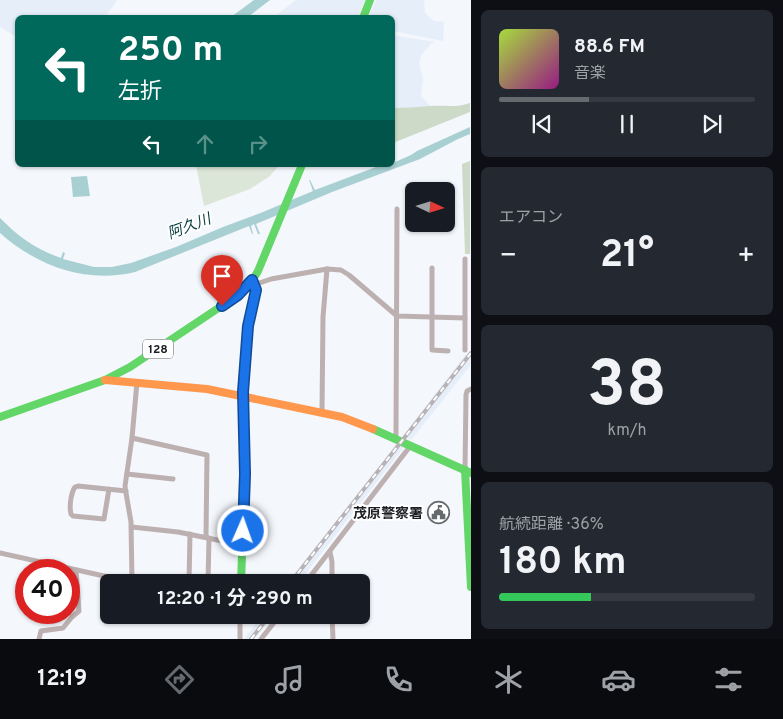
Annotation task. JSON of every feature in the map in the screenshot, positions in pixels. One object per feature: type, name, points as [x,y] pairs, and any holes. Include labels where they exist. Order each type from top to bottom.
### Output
[{"type":"main road","points":[[364,15],[370,0]]},
{"type":"main road","name":"128","points":[[0,417],[105,380],[130,367],[238,295],[253,282],[301,167]]},
{"type":"main road","points":[[241,574],[245,474],[243,396],[248,326],[256,290],[253,282]]},
{"type":"main road","points":[[105,380],[207,389],[322,412],[361,423],[468,472],[470,587]]},
{"type":"street","points":[[396,438],[397,209]]},
{"type":"street","points":[[465,259],[468,269],[465,350]]},
{"type":"street","points":[[432,268],[432,350],[448,351]]},
{"type":"street","points":[[322,412],[327,269]]},
{"type":"street","points":[[253,282],[327,269],[341,270],[349,274],[397,316],[465,318]]},
{"type":"street","points":[[131,574],[132,527],[126,491],[137,382]]},
{"type":"street","points":[[468,472],[466,395],[470,388]]},
{"type":"street","points":[[132,438],[207,454],[208,574]]},
{"type":"street","points":[[312,574],[412,445]]},
{"type":"street","points":[[127,474],[173,479]]},
{"type":"street","points":[[109,489],[104,519],[73,516],[71,514],[70,510],[75,486],[109,489],[126,491]]},
{"type":"street","points":[[132,527],[190,534],[242,545]]},
{"type":"street","points":[[189,574],[190,534]]},
{"type":"street","points":[[0,552],[25,559]]},
{"type":"street","points":[[330,552],[332,574]]},
{"type":"street","points":[[80,571],[100,575]]},
{"type":"street","points":[[38,639],[41,631],[62,628],[66,624]]},
{"type":"street","points":[[240,624],[240,639]]},
{"type":"street","points":[[261,639],[273,624]]},
{"type":"street","points":[[332,624],[333,639]]},
{"type":"shaded area","points":[[0,0],[117,0],[106,15],[15,15],[15,36],[0,27]]},
{"type":"shaded area","points":[[296,0],[365,0],[359,15],[277,15]]},
{"type":"shaded area","points":[[376,0],[424,0],[425,13],[434,21],[444,22],[443,41],[395,31],[395,15],[370,15]]},
{"type":"shaded area","points":[[395,35],[435,42],[422,54],[419,63],[423,78],[421,96],[430,106],[395,108]]},
{"type":"shaded area","points":[[466,354],[470,358],[470,366],[411,440],[403,436]]},
{"type":"shaded area","points":[[397,444],[404,447],[305,574],[294,574]]},
{"type":"shaded area","points":[[256,624],[266,624],[254,639],[244,639]]},
{"type":"green space","points":[[470,103],[470,112],[395,142],[395,108],[465,105]]},
{"type":"green space","points":[[470,161],[470,254],[465,254],[462,164]]},
{"type":"green space","points":[[196,167],[277,167],[270,176],[250,189],[204,206]]},
{"type":"water","points":[[254,0],[270,0],[251,15],[234,15]]},
{"type":"water","points":[[470,127],[470,134],[420,159],[332,192],[256,224],[260,234],[258,234],[254,224],[251,226],[253,234],[249,226],[135,272],[98,276],[63,269],[30,255],[0,233],[0,218],[21,237],[35,246],[61,258],[63,252],[65,253],[63,259],[94,267],[112,267],[131,263],[176,247],[313,191],[309,180],[315,190],[376,167],[395,167],[395,162]]},
{"type":"water","points":[[87,176],[90,196],[73,197],[71,177]]},
{"type":"railway","points":[[297,574],[471,353]]},
{"type":"railway","points":[[251,639],[263,624]]},
{"type":"traffic: fast","points":[[364,15],[370,0]]},
{"type":"traffic: fast","points":[[0,417],[105,380],[130,367],[238,295],[252,281],[258,271],[301,167]]},
{"type":"traffic: fast","points":[[241,574],[245,474],[243,392],[248,326],[256,290],[252,281]]},
{"type":"traffic: fast","points":[[373,429],[471,473]]},
{"type":"traffic: fast","points":[[465,470],[471,587]]},
{"type":"traffic: slow","points":[[105,380],[207,389],[342,417],[373,429]]},
{"type":"place","name":"茂原警察署","points":[[439,513]]},
{"type":"route","points":[[222,306],[238,295],[252,280],[256,290],[248,326],[243,392],[245,474],[243,531]]},
{"type":"water label","name":"阿久川","points":[[189,226]]}]
